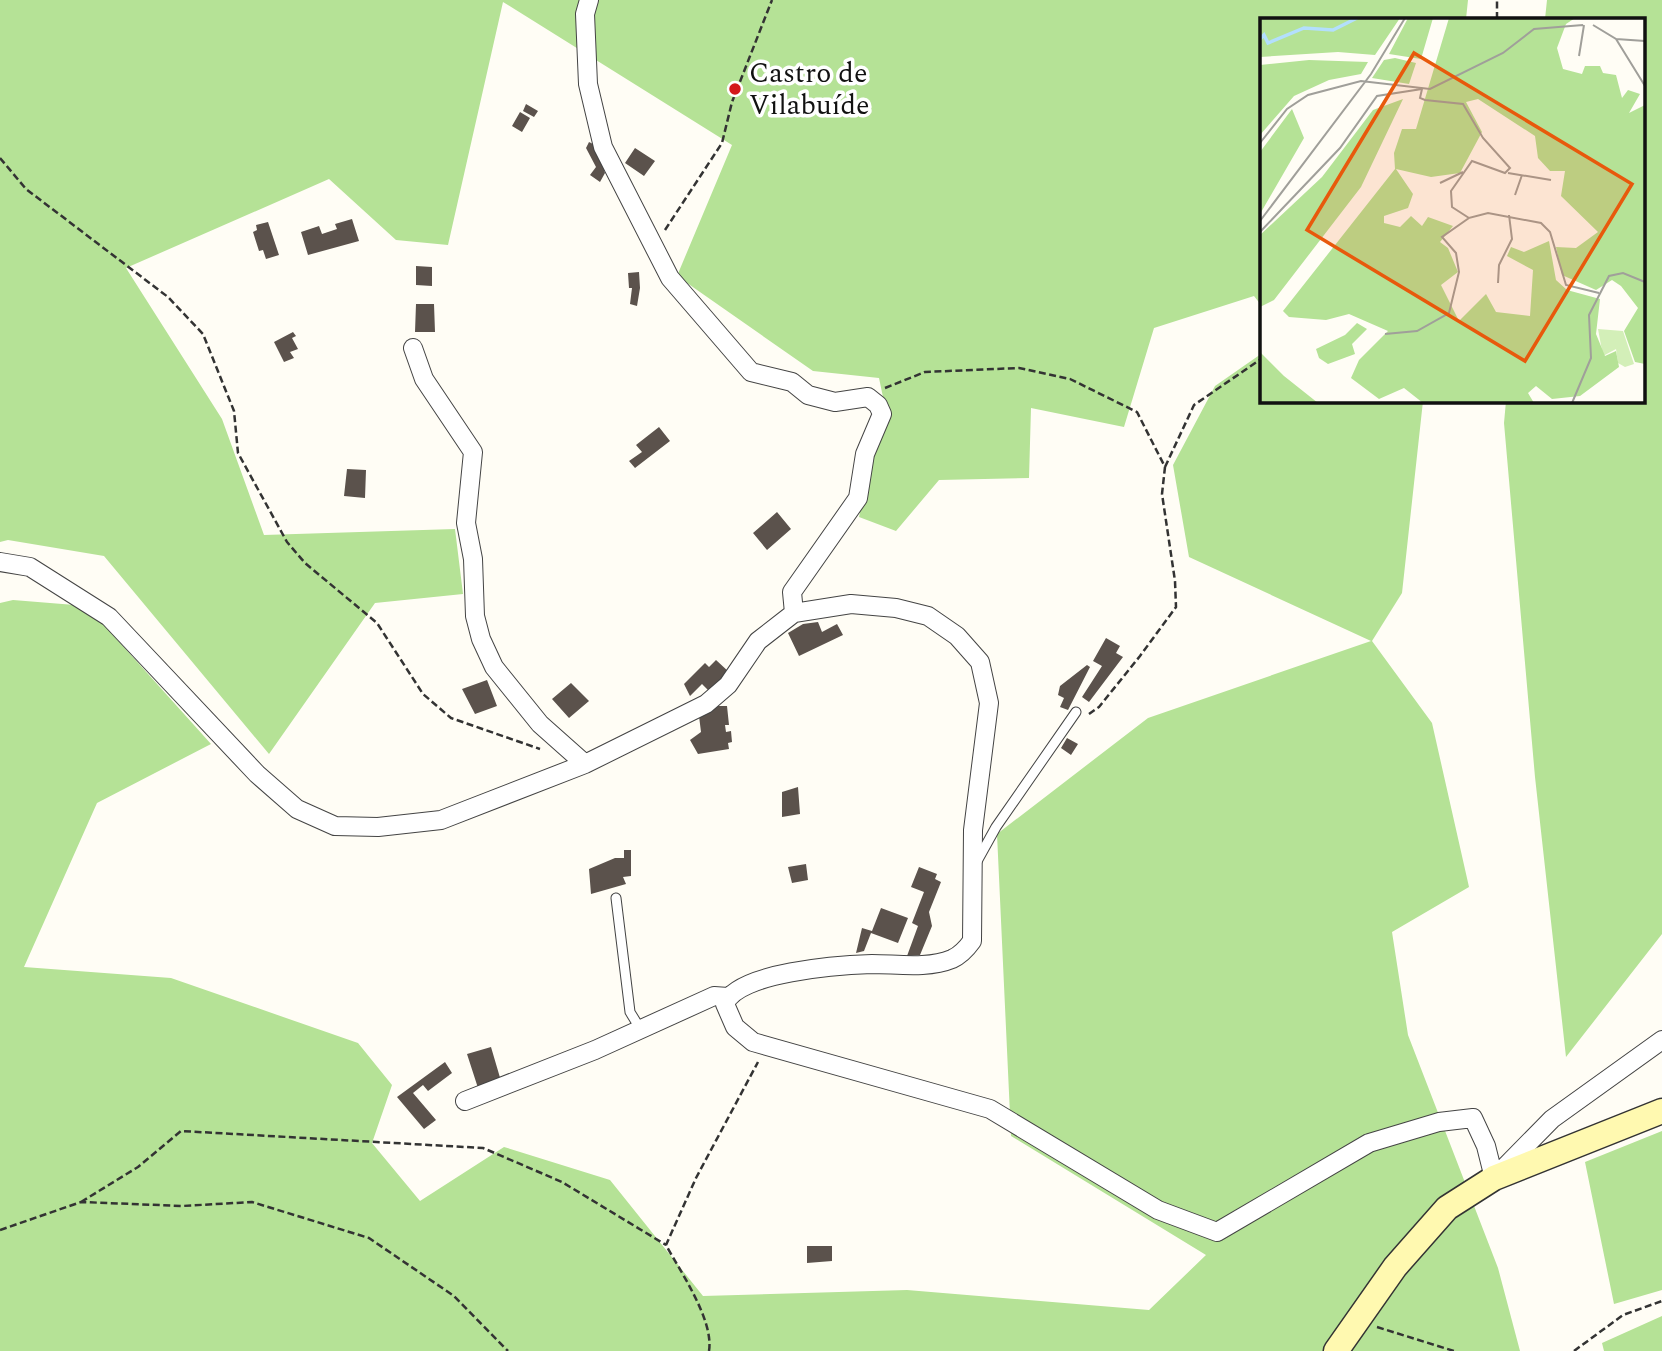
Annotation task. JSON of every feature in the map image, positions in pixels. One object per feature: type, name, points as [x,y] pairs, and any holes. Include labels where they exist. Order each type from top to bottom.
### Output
[{"type":"main road","points":[[1336,1351],[1395,1267],[1447,1208],[1494,1178],[1662,1111]]},
{"type":"street","points":[[589,0],[584,14],[588,84],[603,147],[670,278],[751,372],[792,382],[808,395],[835,401],[868,397],[878,405],[882,414],[865,454],[858,498],[792,592],[793,613]]},
{"type":"street","points":[[413,348],[424,379],[473,452],[466,523],[473,559],[475,616],[481,639],[494,667],[540,724],[571,748],[585,764]]},
{"type":"street","points":[[0,562],[30,567],[109,617],[257,774],[297,809],[335,826],[378,827],[441,820],[585,764],[706,704],[728,685],[758,641],[793,613],[850,604],[896,608],[928,616],[957,636],[979,662],[989,703],[986,739],[977,786],[971,874],[972,941],[965,951],[951,959],[914,965],[870,964],[764,978],[747,984],[728,996],[714,996],[506,1087],[465,1101]]},
{"type":"street","points":[[728,996],[725,1004],[731,1021],[753,1042],[990,1109],[1158,1210],[1217,1232],[1369,1143],[1439,1122],[1473,1118],[1486,1146],[1494,1178]]},
{"type":"street","points":[[1494,1178],[1552,1119],[1662,1040]]},
{"type":"lane","points":[[971,874],[996,827],[1076,712]]},
{"type":"lane","points":[[616,898],[630,1012],[641,1030]]},
{"type":"path","points":[[656,253],[670,218],[722,143],[732,102],[772,0]]},
{"type":"path","points":[[1497,0],[1497,18]]},
{"type":"path","points":[[0,158],[26,189],[168,297],[202,334],[234,411],[238,453],[288,542],[305,563],[377,623],[423,694],[451,718],[504,738],[544,750],[571,748]]},
{"type":"path","points":[[1062,731],[1099,707],[1176,607],[1175,581],[1162,494],[1165,467],[1194,405],[1260,360]]},
{"type":"path","points":[[868,397],[925,372],[1019,368],[1070,379],[1137,412],[1165,467]]},
{"type":"path","points":[[666,1245],[696,1178],[759,1065],[753,1042]]},
{"type":"path","points":[[0,1230],[81,1202],[138,1167],[181,1131],[483,1148],[562,1182],[666,1245],[699,1307],[710,1344],[709,1351]]},
{"type":"path","points":[[81,1202],[182,1206],[252,1202],[369,1238],[454,1296],[508,1351]]},
{"type":"path","points":[[1574,1351],[1623,1315],[1662,1301]]},
{"type":"path","points":[[1356,1320],[1454,1351]]},
{"type":"green space","points":[[0,0],[1468,0],[1466,18],[1260,18],[1260,304],[1254,296],[1154,328],[1124,427],[1031,408],[1029,478],[939,480],[896,531],[859,517],[870,462],[888,421],[879,378],[813,371],[677,276],[732,145],[503,2],[448,245],[396,240],[329,179],[126,268],[222,419],[264,535],[455,529],[463,594],[375,603],[269,754],[104,556],[8,540],[0,542]]},
{"type":"green space","points":[[1547,0],[1662,0],[1662,934],[1566,1057],[1535,777],[1504,423],[1506,402],[1644,402],[1644,18],[1545,18]]},
{"type":"green space","points":[[1260,355],[1260,402],[1423,402],[1402,593],[1372,641],[1432,723],[1469,887],[1392,932],[1408,1035],[1498,1268],[1520,1351],[0,1351],[0,603],[13,600],[87,606],[211,744],[97,803],[24,967],[171,978],[358,1043],[392,1085],[372,1143],[420,1201],[504,1147],[610,1180],[703,1296],[907,1290],[1149,1310],[1206,1255],[1011,1136],[997,834],[1148,718],[1371,641],[1189,557],[1173,465],[1215,386]]},
{"type":"green space","points":[[1662,1131],[1662,1290],[1614,1304],[1585,1162]]},
{"type":"green space","points":[[1662,1316],[1662,1351],[1604,1351],[1602,1343]]},
{"type":"building","points":[[526,104],[538,111],[534,117],[523,111]]},
{"type":"building","points":[[520,112],[530,118],[522,132],[512,126]]},
{"type":"building","points":[[589,142],[597,146],[605,173],[600,182],[590,175],[596,167],[586,148]]},
{"type":"building","points":[[635,148],[655,161],[644,176],[625,163]]},
{"type":"building","points":[[352,219],[359,241],[308,255],[301,232],[319,226],[322,234],[337,229],[335,224]]},
{"type":"building","points":[[268,222],[279,255],[266,259],[263,250],[259,251],[253,232],[257,230],[256,225]]},
{"type":"building","points":[[416,266],[432,267],[432,286],[416,285]]},
{"type":"building","points":[[639,272],[637,306],[630,304],[632,288],[629,288],[628,273]]},
{"type":"building","points":[[416,304],[434,304],[435,332],[415,332]]},
{"type":"building","points":[[293,332],[296,336],[292,338],[298,349],[290,352],[294,358],[284,362],[274,342]]},
{"type":"building","points":[[659,427],[670,441],[635,468],[629,461],[642,452],[636,445]]},
{"type":"building","points":[[347,469],[366,470],[365,498],[344,496]]},
{"type":"building","points":[[777,512],[791,529],[767,550],[753,533]]},
{"type":"building","points":[[818,622],[822,632],[837,624],[843,635],[799,656],[788,633],[803,624]]},
{"type":"building","points":[[1106,638],[1120,646],[1116,653],[1123,657],[1089,702],[1082,697],[1102,666],[1093,661]]},
{"type":"building","points":[[716,660],[729,672],[711,693],[702,684],[690,696],[684,684],[705,663],[709,667]]},
{"type":"building","points":[[1087,665],[1090,667],[1068,710],[1060,707],[1064,698],[1058,695],[1060,686]]},
{"type":"building","points":[[487,680],[497,706],[475,714],[462,689]]},
{"type":"building","points":[[571,683],[589,701],[569,718],[552,699]]},
{"type":"building","points":[[718,706],[727,706],[729,725],[725,725],[726,732],[731,731],[732,742],[728,743],[729,749],[698,754],[690,740],[701,732],[699,716]]},
{"type":"building","points":[[1067,738],[1078,744],[1071,755],[1061,748]]},
{"type":"building","points":[[798,787],[800,814],[782,817],[782,792]]},
{"type":"building","points":[[624,850],[631,850],[631,876],[623,877],[626,884],[591,894],[589,869],[615,858],[624,858]]},
{"type":"building","points":[[806,864],[808,880],[792,883],[788,867]]},
{"type":"building","points":[[919,867],[937,874],[935,879],[941,882],[929,912],[932,926],[920,955],[907,956],[918,926],[912,923],[924,892],[911,887]]},
{"type":"building","points":[[881,908],[908,918],[898,943],[871,933],[864,951],[856,953],[862,928],[872,931]]},
{"type":"building","points":[[491,1047],[501,1081],[478,1088],[467,1054]]},
{"type":"building","points":[[445,1062],[452,1073],[428,1091],[423,1085],[413,1093],[436,1120],[424,1129],[397,1097]]},
{"type":"building","points":[[807,1246],[832,1246],[832,1261],[807,1263]]},
{"type":"place","name":"Castro de Vilabuíde","points":[[735,89]]}]
